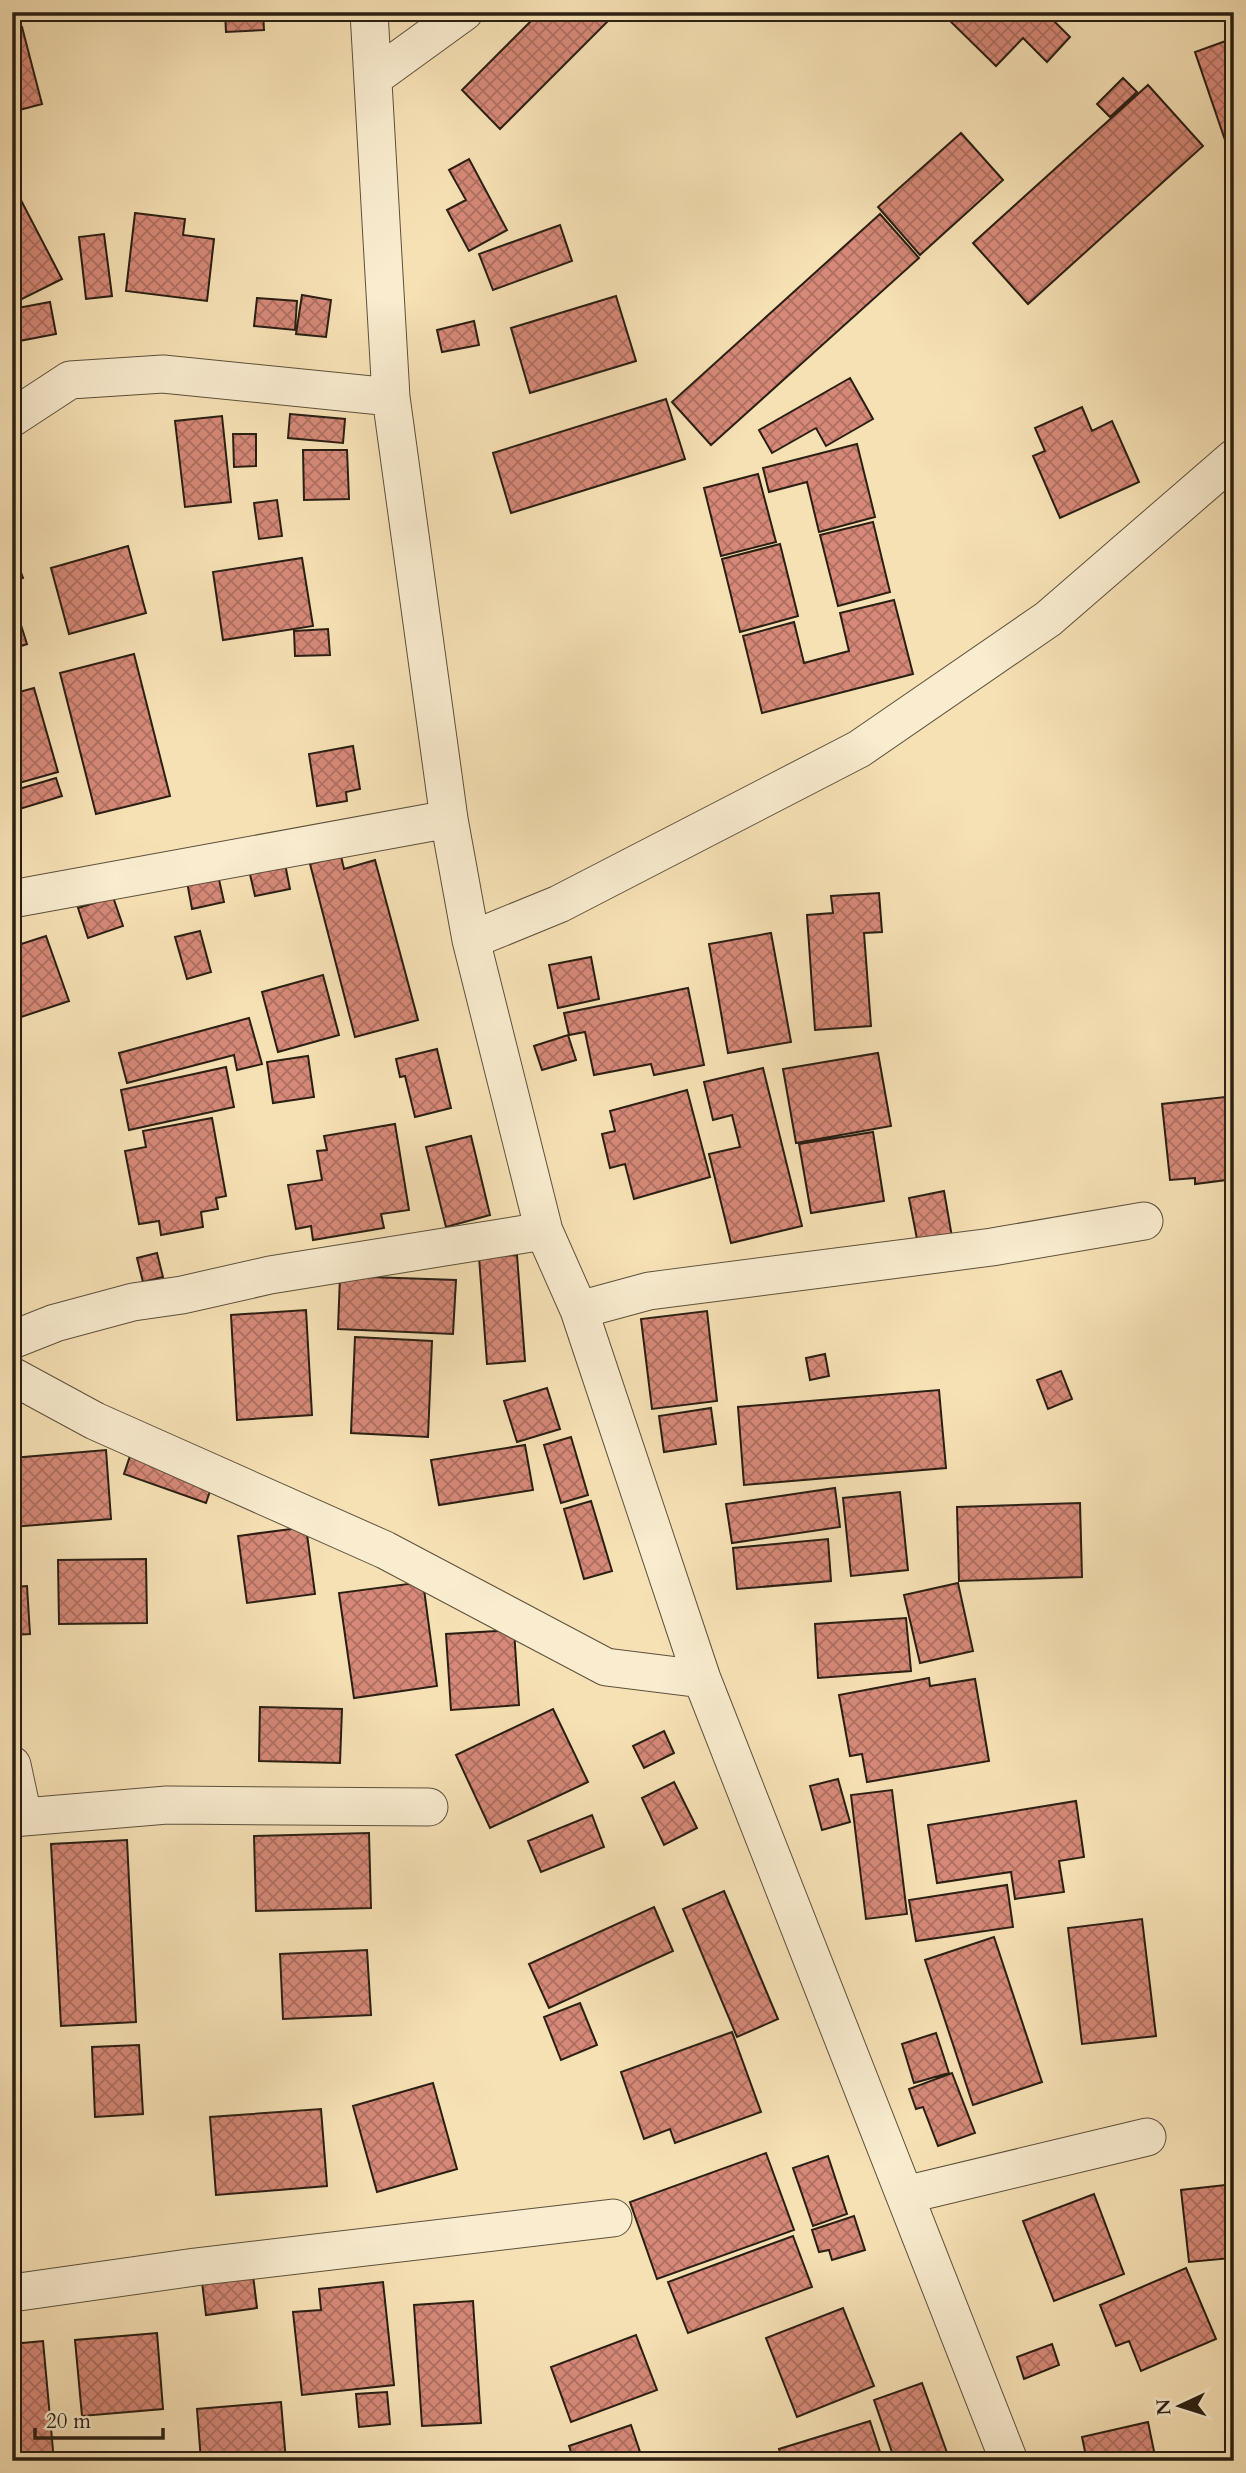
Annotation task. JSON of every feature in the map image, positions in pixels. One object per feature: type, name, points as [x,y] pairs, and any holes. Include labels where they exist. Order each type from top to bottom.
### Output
[{"type":"street","points":[[369,12],[391,397],[449,819],[471,940],[544,1231],[579,1310],[702,1679],[1009,2461]]},
{"type":"street","points":[[373,78],[464,12]]},
{"type":"street","points":[[17,405],[70,380],[163,374],[391,397]]},
{"type":"street","points":[[471,940],[559,904],[859,749],[1048,619],[1234,458]]},
{"type":"street","points":[[12,899],[449,819]]},
{"type":"street","points":[[579,1310],[649,1291],[992,1247],[1144,1221]]},
{"type":"street","points":[[12,1340],[55,1323],[133,1302],[182,1295],[270,1275],[544,1231]]},
{"type":"street","points":[[12,1376],[95,1421],[385,1550],[606,1667],[702,1679]]},
{"type":"street","points":[[12,1765],[18,1817],[167,1805],[429,1807]]},
{"type":"street","points":[[905,2195],[1147,2137]]},
{"type":"street","points":[[12,2293],[195,2267],[613,2218]]},
{"type":"building","points":[[225,12],[263,12],[264,30],[226,32]]},
{"type":"building","points":[[540,12],[617,12],[500,129],[462,90]]},
{"type":"building","points":[[941,12],[1027,12],[1030,15],[1033,12],[1045,12],[1070,37],[1047,62],[1023,38],[996,66]]},
{"type":"building","points":[[1152,12],[1171,12],[1155,19]]},
{"type":"building","points":[[22,27],[42,104],[12,112],[12,30]]},
{"type":"building","points":[[1234,38],[1234,137],[1225,140],[1195,52]]},
{"type":"building","points":[[1123,78],[1137,92],[1110,117],[1097,104]]},
{"type":"building","points":[[1148,85],[1203,146],[1028,304],[973,243]]},
{"type":"building","points":[[961,133],[1003,180],[920,255],[878,207]]},
{"type":"building","points":[[1234,140],[1234,158],[1228,142]]},
{"type":"building","points":[[469,159],[507,230],[469,251],[447,210],[466,200],[449,170]]},
{"type":"building","points":[[12,183],[62,279],[12,304]]},
{"type":"building","points":[[135,213],[185,219],[183,235],[214,239],[207,301],[126,291]]},
{"type":"building","points":[[880,214],[919,258],[711,445],[672,402]]},
{"type":"building","points":[[560,225],[572,261],[493,290],[479,254]]},
{"type":"building","points":[[104,234],[112,296],[86,299],[79,237]]},
{"type":"building","points":[[302,295],[331,300],[326,337],[296,334]]},
{"type":"building","points":[[616,296],[636,361],[530,393],[511,328]]},
{"type":"building","points":[[257,298],[297,301],[295,330],[254,326]]},
{"type":"building","points":[[50,302],[56,334],[14,342],[12,309]]},
{"type":"building","points":[[474,321],[479,345],[442,352],[437,330]]},
{"type":"building","points":[[850,378],[873,419],[826,446],[816,428],[772,453],[759,430]]},
{"type":"building","points":[[666,399],[685,459],[511,513],[493,453]]},
{"type":"building","points":[[1082,407],[1092,431],[1112,421],[1139,482],[1060,518],[1033,456],[1045,451],[1035,428]]},
{"type":"building","points":[[290,414],[345,419],[343,443],[288,438]]},
{"type":"building","points":[[222,416],[231,502],[185,507],[175,421]]},
{"type":"building","points":[[233,434],[256,434],[256,466],[234,467]]},
{"type":"building","points":[[857,444],[875,517],[819,532],[807,482],[769,492],[763,468]]},
{"type":"building","points":[[303,450],[347,450],[349,499],[304,500]]},
{"type":"building","points":[[758,474],[776,542],[721,556],[704,488]]},
{"type":"building","points":[[277,500],[282,536],[259,539],[254,503]]},
{"type":"building","points":[[873,522],[890,592],[838,606],[820,535]]},
{"type":"building","points":[[780,544],[798,616],[740,632],[722,559]]},
{"type":"building","points":[[128,546],[146,613],[69,634],[51,568]]},
{"type":"building","points":[[12,549],[23,578],[12,582]]},
{"type":"building","points":[[302,558],[313,626],[223,640],[213,572]]},
{"type":"building","points":[[12,597],[27,644],[12,649]]},
{"type":"building","points":[[894,600],[913,674],[762,713],[743,636],[794,622],[804,663],[849,651],[840,613]]},
{"type":"building","points":[[328,629],[330,655],[295,656],[294,631]]},
{"type":"building","points":[[134,654],[170,796],[96,814],[60,673]]},
{"type":"building","points":[[34,688],[58,772],[12,785],[12,694]]},
{"type":"building","points":[[353,746],[360,789],[346,792],[347,801],[317,806],[309,754]]},
{"type":"building","points":[[56,778],[62,796],[13,811],[12,791]]},
{"type":"building","points":[[341,856],[344,869],[375,860],[418,1020],[355,1037],[310,864]]},
{"type":"building","points":[[285,864],[290,889],[255,896],[249,870]]},
{"type":"building","points":[[218,875],[224,902],[192,909],[187,882]]},
{"type":"building","points":[[879,893],[882,932],[864,933],[871,1026],[815,1030],[807,915],[833,913],[831,896]]},
{"type":"building","points":[[113,897],[123,926],[88,938],[78,908]]},
{"type":"building","points":[[200,931],[211,972],[187,979],[175,937]]},
{"type":"building","points":[[771,933],[791,1042],[728,1053],[709,944]]},
{"type":"building","points":[[46,936],[69,1001],[12,1020],[12,947]]},
{"type":"building","points":[[591,957],[599,999],[558,1008],[549,965]]},
{"type":"building","points":[[323,975],[339,1035],[278,1052],[262,992]]},
{"type":"building","points":[[688,988],[704,1065],[654,1075],[651,1064],[594,1075],[585,1032],[569,1035],[564,1013]]},
{"type":"building","points":[[249,1018],[262,1064],[237,1070],[234,1055],[127,1083],[119,1053]]},
{"type":"building","points":[[568,1035],[576,1060],[542,1070],[534,1046]]},
{"type":"building","points":[[437,1049],[451,1108],[415,1117],[405,1076],[400,1077],[396,1059]]},
{"type":"building","points":[[878,1053],[891,1126],[796,1143],[783,1069]]},
{"type":"building","points":[[308,1056],[314,1097],[273,1103],[267,1062]]},
{"type":"building","points":[[226,1067],[234,1107],[129,1130],[121,1090]]},
{"type":"building","points":[[763,1068],[802,1226],[731,1243],[709,1154],[740,1147],[732,1115],[713,1120],[704,1082]]},
{"type":"building","points":[[687,1090],[710,1177],[634,1199],[625,1164],[610,1168],[602,1134],[615,1131],[610,1111]]},
{"type":"building","points":[[1234,1096],[1234,1179],[1195,1184],[1195,1178],[1170,1180],[1162,1104]]},
{"type":"building","points":[[212,1118],[226,1196],[216,1198],[218,1209],[201,1212],[203,1227],[161,1235],[159,1221],[139,1224],[125,1151],[146,1147],[143,1131]]},
{"type":"building","points":[[395,1124],[409,1210],[381,1214],[384,1228],[313,1240],[311,1226],[296,1229],[288,1185],[322,1180],[317,1151],[327,1150],[324,1136]]},
{"type":"building","points":[[873,1132],[884,1201],[811,1213],[799,1144]]},
{"type":"building","points":[[471,1136],[490,1215],[446,1227],[426,1147]]},
{"type":"building","points":[[944,1191],[952,1237],[918,1244],[909,1198]]},
{"type":"building","points":[[157,1253],[163,1277],[143,1282],[137,1258]]},
{"type":"building","points":[[517,1255],[525,1361],[487,1364],[479,1257]]},
{"type":"building","points":[[340,1276],[456,1280],[453,1334],[338,1329]]},
{"type":"building","points":[[306,1310],[312,1415],[237,1420],[231,1315]]},
{"type":"building","points":[[707,1311],[717,1401],[652,1409],[641,1319]]},
{"type":"building","points":[[355,1337],[432,1341],[428,1437],[351,1433]]},
{"type":"building","points":[[825,1354],[829,1376],[810,1380],[806,1358]]},
{"type":"building","points":[[1061,1371],[1072,1399],[1048,1409],[1037,1380]]},
{"type":"building","points":[[547,1388],[560,1429],[517,1442],[504,1401]]},
{"type":"building","points":[[939,1390],[946,1468],[744,1485],[738,1407]]},
{"type":"building","points":[[711,1408],[716,1444],[664,1452],[659,1416]]},
{"type":"building","points":[[571,1437],[588,1495],[561,1503],[544,1445]]},
{"type":"building","points":[[525,1445],[533,1490],[439,1505],[431,1460]]},
{"type":"building","points":[[106,1450],[111,1519],[12,1527],[12,1458]]},
{"type":"building","points":[[132,1450],[214,1479],[206,1503],[124,1474]]},
{"type":"building","points":[[835,1488],[840,1527],[732,1543],[726,1504]]},
{"type":"building","points":[[900,1492],[908,1570],[851,1576],[843,1498]]},
{"type":"building","points":[[591,1501],[612,1571],[584,1579],[564,1509]]},
{"type":"building","points":[[1080,1503],[1082,1577],[959,1581],[957,1507]]},
{"type":"building","points":[[306,1527],[315,1594],[247,1603],[238,1536]]},
{"type":"building","points":[[828,1539],[831,1581],[737,1589],[733,1548]]},
{"type":"building","points":[[146,1559],[147,1623],[59,1624],[58,1560]]},
{"type":"building","points":[[423,1582],[437,1686],[354,1698],[339,1593]]},
{"type":"building","points":[[958,1583],[973,1651],[920,1663],[904,1595]]},
{"type":"building","points":[[27,1586],[30,1634],[12,1635],[12,1587]]},
{"type":"building","points":[[906,1618],[911,1671],[818,1678],[815,1624]]},
{"type":"building","points":[[514,1630],[519,1705],[451,1710],[446,1634]]},
{"type":"building","points":[[929,1678],[930,1686],[975,1679],[989,1761],[867,1782],[862,1754],[850,1756],[839,1695]]},
{"type":"building","points":[[260,1707],[342,1709],[340,1763],[259,1761]]},
{"type":"building","points":[[553,1709],[588,1782],[490,1828],[456,1755]]},
{"type":"building","points":[[664,1731],[674,1753],[644,1768],[633,1746]]},
{"type":"building","points":[[838,1779],[850,1822],[822,1830],[810,1786]]},
{"type":"building","points":[[674,1782],[697,1828],[664,1845],[642,1798]]},
{"type":"building","points":[[892,1790],[907,1914],[866,1919],[851,1795]]},
{"type":"building","points":[[1076,1801],[1084,1857],[1059,1861],[1064,1892],[1015,1899],[1011,1872],[937,1883],[928,1825]]},
{"type":"building","points":[[592,1815],[604,1847],[541,1872],[528,1841]]},
{"type":"building","points":[[369,1833],[371,1908],[256,1911],[254,1836]]},
{"type":"building","points":[[127,1840],[136,2022],[61,2026],[51,1844]]},
{"type":"building","points":[[1007,1885],[1013,1927],[916,1941],[909,1900]]},
{"type":"building","points":[[724,1891],[778,2019],[737,2037],[683,1909]]},
{"type":"building","points":[[654,1907],[673,1951],[549,2008],[529,1964]]},
{"type":"building","points":[[1142,1919],[1156,2036],[1082,2044],[1068,1928]]},
{"type":"building","points":[[994,1937],[1042,2082],[973,2105],[925,1960]]},
{"type":"building","points":[[367,1950],[371,2015],[283,2019],[280,1954]]},
{"type":"building","points":[[580,2003],[597,2045],[561,2060],[544,2017]]},
{"type":"building","points":[[732,2032],[761,2112],[675,2143],[670,2129],[644,2139],[621,2072]]},
{"type":"building","points":[[936,2033],[949,2073],[914,2083],[902,2044]]},
{"type":"building","points":[[139,2045],[143,2114],[95,2117],[92,2047]]},
{"type":"building","points":[[952,2073],[975,2133],[938,2146],[923,2107],[916,2109],[909,2089]]},
{"type":"building","points":[[433,2083],[457,2169],[377,2192],[353,2106]]},
{"type":"building","points":[[321,2109],[327,2186],[216,2195],[210,2117]]},
{"type":"building","points":[[766,2153],[794,2230],[657,2279],[630,2202]]},
{"type":"building","points":[[828,2156],[847,2214],[813,2226],[793,2168]]},
{"type":"building","points":[[1234,2184],[1233,2275],[1231,2258],[1189,2262],[1181,2190]]},
{"type":"building","points":[[1094,2194],[1124,2274],[1054,2301],[1023,2221]]},
{"type":"building","points":[[854,2216],[865,2250],[832,2260],[829,2250],[819,2252],[812,2230]]},
{"type":"building","points":[[793,2236],[812,2287],[688,2333],[668,2282]]},
{"type":"building","points":[[1186,2268],[1216,2339],[1141,2371],[1129,2341],[1116,2346],[1100,2305]]},
{"type":"building","points":[[253,2275],[257,2308],[206,2315],[202,2282]]},
{"type":"building","points":[[383,2282],[394,2385],[302,2395],[293,2312],[321,2310],[319,2289]]},
{"type":"building","points":[[473,2301],[481,2423],[422,2426],[414,2305]]},
{"type":"building","points":[[843,2308],[874,2386],[797,2417],[766,2338]]},
{"type":"building","points":[[157,2333],[163,2409],[82,2416],[75,2340]]},
{"type":"building","points":[[636,2335],[657,2390],[571,2422],[551,2367]]},
{"type":"building","points":[[43,2341],[54,2461],[12,2461],[12,2344]]},
{"type":"building","points":[[1052,2344],[1059,2365],[1024,2379],[1017,2357]]},
{"type":"building","points":[[922,2383],[950,2461],[895,2461],[874,2400]]},
{"type":"building","points":[[387,2392],[390,2424],[359,2427],[356,2394]]},
{"type":"building","points":[[281,2402],[286,2461],[201,2461],[197,2409]]},
{"type":"building","points":[[870,2421],[883,2461],[783,2461],[779,2449]]},
{"type":"building","points":[[1148,2422],[1156,2461],[1087,2461],[1082,2437]]},
{"type":"building","points":[[631,2425],[643,2461],[574,2461],[569,2446]]}]
